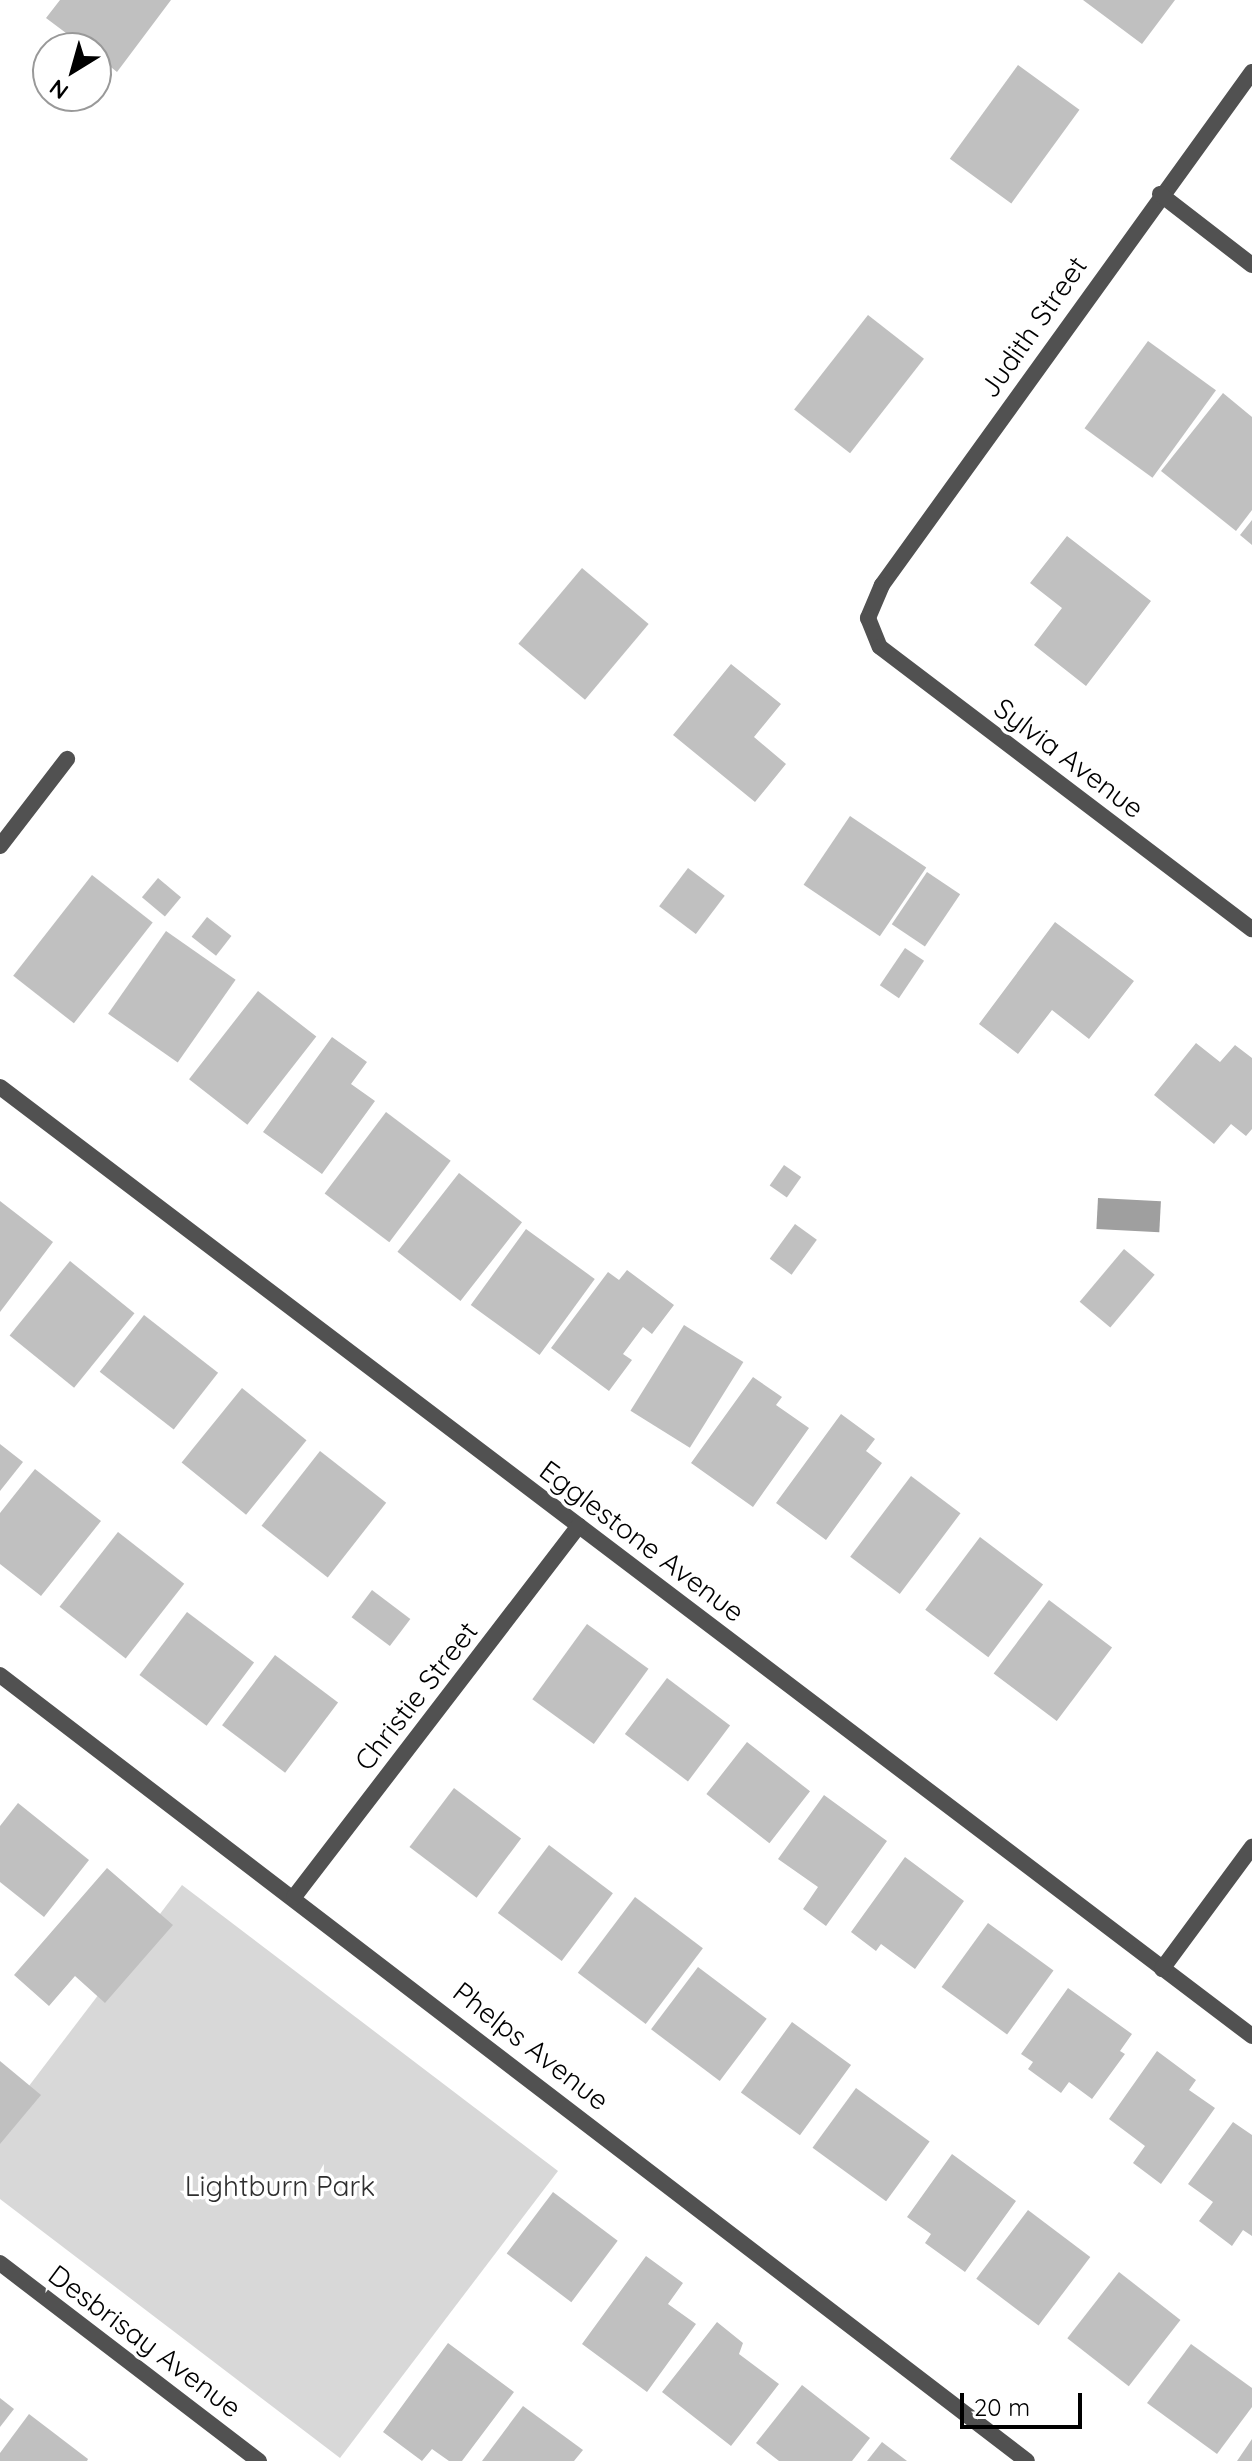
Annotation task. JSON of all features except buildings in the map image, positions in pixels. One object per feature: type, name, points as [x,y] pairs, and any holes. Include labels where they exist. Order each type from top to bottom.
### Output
[{"type":"street","name":"Judith Street","points":[[868,618],[882,585],[1160,194],[1252,72]]},
{"type":"street","points":[[1160,194],[1252,265]]},
{"type":"street","name":"Sylvia Avenue","points":[[868,618],[880,647],[1252,929]]},
{"type":"street","points":[[0,846],[67,759]]},
{"type":"street","name":"Egglestone Avenue","points":[[0,1087],[1252,2036]]},
{"type":"street","name":"Christie Street","points":[[294,1897],[579,1526]]},
{"type":"street","name":"Phelps Avenue","points":[[0,1675],[1027,2461]]},
{"type":"street","points":[[1162,1969],[1252,1847]]},
{"type":"street","name":"Desbrisay Avenue","points":[[0,2263],[259,2461]]},
{"type":"green space","name":"Lightburn Park","points":[[182,1885],[558,2171],[340,2458],[0,2199],[0,2124]]},
{"type":"shaded area","points":[[1098,1198],[1161,1201],[1159,1232],[1096,1229]]}]
